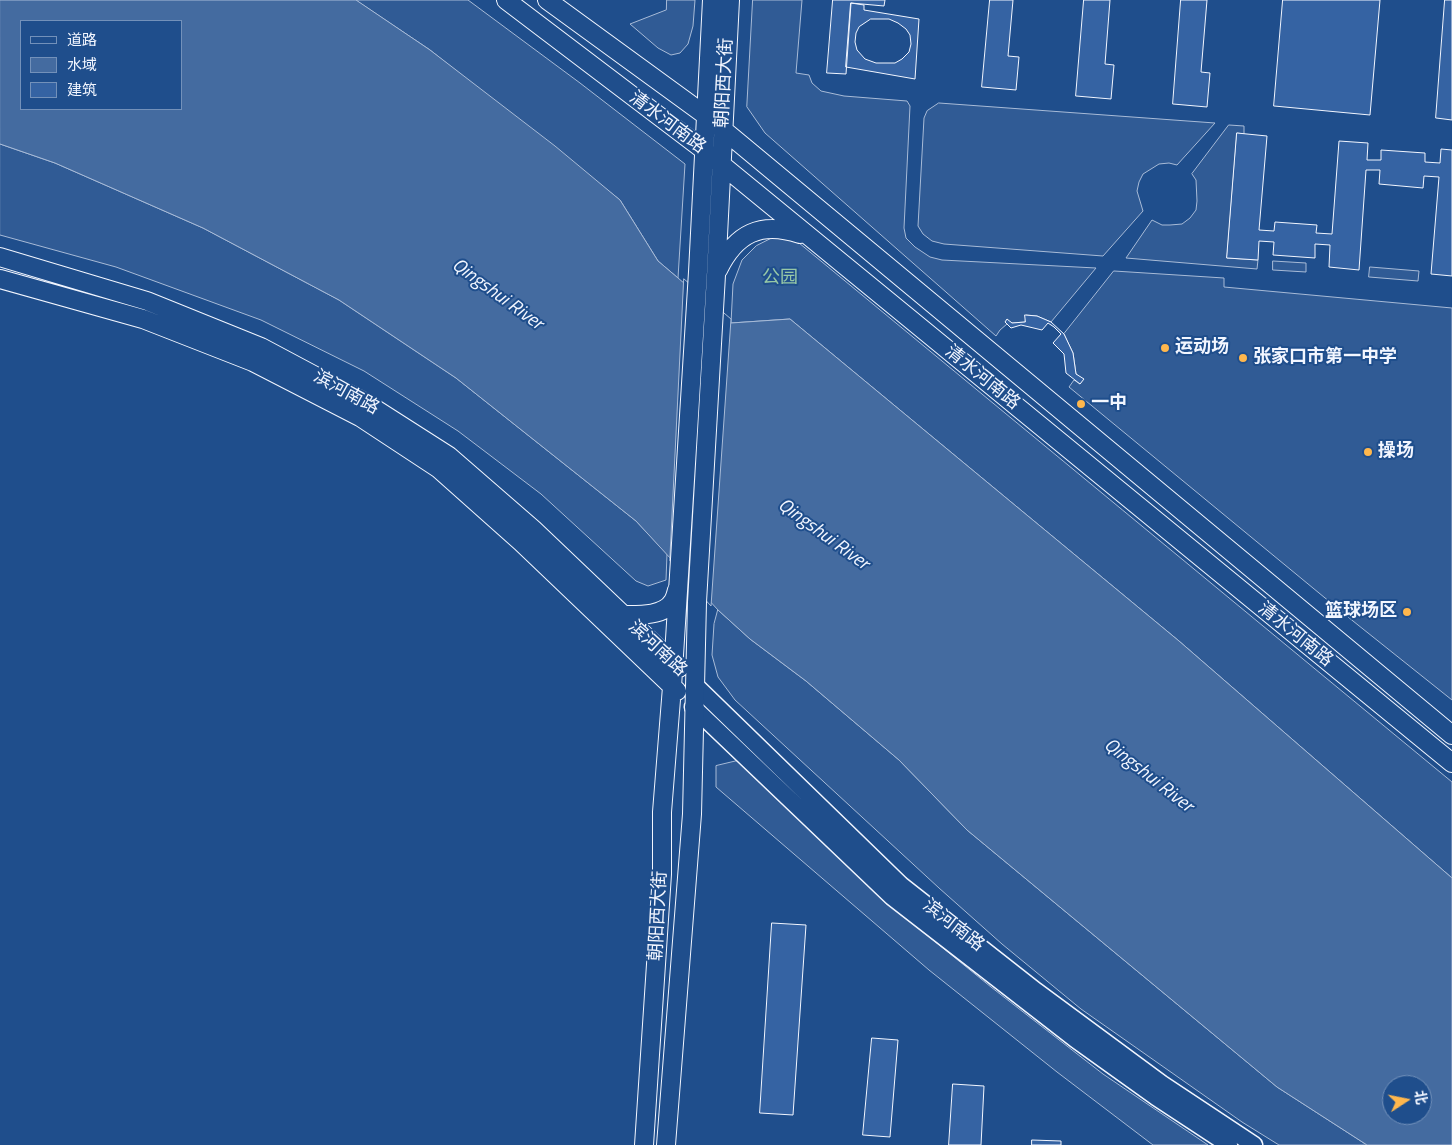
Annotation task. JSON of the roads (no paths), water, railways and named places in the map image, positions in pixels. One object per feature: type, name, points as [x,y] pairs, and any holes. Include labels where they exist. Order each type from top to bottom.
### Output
[{"type":"main road","name":"清水河南路","points":[[506,0],[722,165],[1452,763]]},
{"type":"main road","name":"清水河南路","points":[[547,0],[723,130],[1452,735]]},
{"type":"main road","name":"朝阳西大街","points":[[644,1145],[662,874],[662,812],[672,687],[698,272],[712,0]]},
{"type":"main road","name":"朝阳西大街","points":[[666,1145],[692,814],[693,707],[697,602],[730,0]]},
{"type":"main road","points":[[716,281],[726,253],[740,239],[752,232],[768,228],[780,228],[809,237]]},
{"type":"main road","name":"滨河南路","points":[[0,258],[147,301],[261,347],[366,403],[449,456],[533,529],[900,884],[1075,1020],[1162,1084],[1254,1145]]},
{"type":"main road","name":"滨河南路","points":[[0,279],[152,322],[253,362],[360,417],[439,469],[521,542],[892,896],[1075,1039],[1156,1097],[1229,1145]]},
{"type":"main road","points":[[621,615],[650,614],[667,608],[672,602],[678,587]]},
{"type":"water","name":"Qingshui River","points":[[0,0],[356,0],[430,50],[555,146],[620,200],[658,261],[731,323],[790,319],[1179,641],[1452,878],[1452,1145],[1367,1145],[1277,1087],[967,830],[899,760],[806,681],[750,639],[718,610],[636,521],[456,378],[339,300],[203,228],[55,163],[0,144]]},
{"type":"place","name":"运动场","points":[[1165,348]]},
{"type":"place","name":"张家口市第一中学","points":[[1243,358]]},
{"type":"place","name":"一中","points":[[1081,404]]},
{"type":"place","name":"操场","points":[[1368,452]]},
{"type":"place","name":"篮球场区","points":[[1407,612]]},
{"type":"park label","name":"公园","points":[[780,279]]}]
